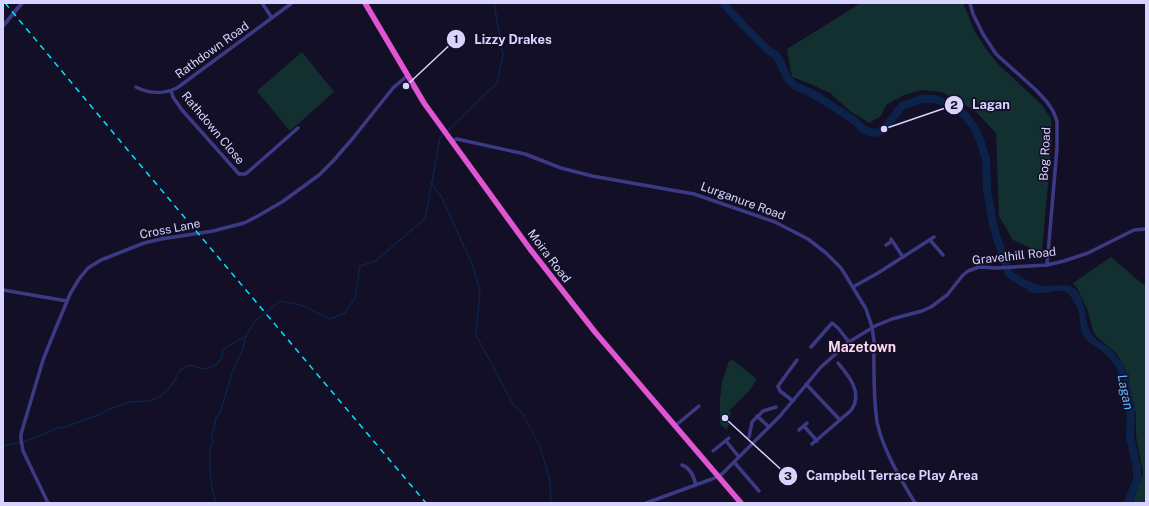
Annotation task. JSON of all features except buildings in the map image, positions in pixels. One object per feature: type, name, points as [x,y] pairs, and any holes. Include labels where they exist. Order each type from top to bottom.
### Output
[{"type":"highway","name":"Moira Road","points":[[365,3],[424,103],[554,281],[675,426],[742,503]]},
{"type":"street","points":[[3,26],[22,3]]},
{"type":"street","points":[[262,3],[272,18]]},
{"type":"street","name":"Rathdown Road","points":[[136,87],[154,92],[171,91],[182,85],[292,3]]},
{"type":"street","name":"Bog Road","points":[[970,3],[982,34],[996,54],[1047,102],[1057,121],[1057,148],[1047,265]]},
{"type":"street","name":"Cross Lane","points":[[48,503],[23,451],[20,440],[43,360],[67,301],[74,286],[83,273],[101,260],[144,243],[213,231],[244,223],[267,211],[319,175],[353,138],[393,88],[407,76]]},
{"type":"street","name":"Rathdown Close","points":[[171,91],[182,110],[239,174],[245,174],[248,172],[298,128]]},
{"type":"street","name":"Lurganure Road","points":[[451,141],[457,139],[513,151],[568,170],[592,176],[685,192],[758,215],[787,228],[819,247],[841,268],[866,309],[872,327],[874,341],[875,395],[880,433],[889,455],[915,503]]},
{"type":"street","name":"Gravelhill Road","points":[[646,503],[718,476],[739,458],[793,401],[828,360],[848,342],[872,327],[931,307],[947,295],[968,271],[979,267],[997,268],[1047,265],[1064,261],[1088,253],[1134,230],[1146,229]]},
{"type":"street","points":[[853,287],[878,273],[934,237]]},
{"type":"street","points":[[886,245],[891,240],[903,257]]},
{"type":"street","points":[[930,240],[943,255]]},
{"type":"street","points":[[3,290],[67,301]]},
{"type":"street","points":[[811,346],[832,323],[838,328],[848,342]]},
{"type":"street","points":[[793,401],[780,392],[778,386],[797,360]]},
{"type":"street","points":[[812,444],[852,410],[855,402],[856,397],[852,381],[838,363]]},
{"type":"street","points":[[806,384],[840,420]]},
{"type":"street","points":[[675,426],[699,406]]},
{"type":"street","points":[[749,437],[752,422],[757,416],[763,411],[776,407]]},
{"type":"street","points":[[757,416],[769,427]]},
{"type":"street","points":[[799,430],[806,424],[817,441]]},
{"type":"street","points":[[713,451],[729,438]]},
{"type":"street","points":[[726,441],[739,458]]},
{"type":"street","points":[[734,462],[759,491]]},
{"type":"street","points":[[682,465],[685,466],[693,475],[696,485]]},
{"type":"street","points":[[756,487],[760,484]]},
{"type":"green space","points":[[861,3],[963,3],[975,32],[996,62],[1041,104],[1051,119],[1052,139],[1042,251],[1033,249],[1013,240],[999,216],[996,133],[974,110],[942,92],[921,90],[904,95],[886,105],[881,116],[869,123],[850,111],[830,93],[792,77],[787,49]]},
{"type":"green space","points":[[302,52],[334,92],[290,131],[257,91]]},
{"type":"green space","points":[[1111,257],[1146,287],[1146,503],[1133,503],[1143,473],[1136,436],[1136,413],[1127,373],[1117,354],[1097,337],[1093,331],[1088,311],[1073,283]]},
{"type":"green space","points":[[733,360],[756,378],[749,391],[729,411],[731,412],[727,430],[720,424],[720,399],[722,382],[729,361]]},
{"type":"water","points":[[1030,284],[1038,286],[1068,285],[1074,288],[1081,297],[1090,331],[1096,339],[1116,355],[1125,372],[1120,374],[1107,356],[1084,337],[1081,330],[1078,309],[1068,293],[1058,291],[1032,293],[1027,291]]},
{"type":"waterway","points":[[446,132],[497,83],[503,55],[494,3]]},
{"type":"waterway","name":"Lagan","points":[[723,3],[768,50],[776,55],[788,79],[795,86],[820,98],[855,121],[863,129],[876,133],[884,129],[902,106],[921,99],[934,99],[947,103],[966,116],[975,129],[986,159],[987,190],[994,229],[1009,274],[1023,283],[1038,289]]},
{"type":"waterway","points":[[216,503],[212,489],[210,469],[210,448],[213,441],[211,436],[216,418],[221,410],[232,373],[243,349],[247,335],[254,322],[280,301],[301,305],[330,319],[345,313],[355,298],[360,266],[375,261],[425,219],[440,138],[443,134]]},
{"type":"waterway","points":[[431,183],[441,196],[472,264],[480,291],[476,335],[513,404],[522,413],[540,446],[550,481],[551,503]]},
{"type":"waterway","points":[[3,446],[20,443],[57,428],[66,427],[96,416],[112,408],[130,402],[152,400],[169,389],[180,370],[187,366],[195,366],[203,369],[216,365],[222,357],[223,349],[246,336]]},
{"type":"waterway","name":"Lagan","points":[[1119,364],[1124,376],[1131,411],[1130,437],[1137,468],[1137,480],[1128,503]]},
{"type":"railway","points":[[5,3],[426,503]]},
{"type":"place","name":"Lizzy Drakes","points":[[406,86]]},
{"type":"place","name":"Lagan","points":[[884,129]]},
{"type":"place","name":"Campbell Terrace Play Area","points":[[725,418]]},
{"type":"district","name":"Mazetown","points":[[862,347]]}]
